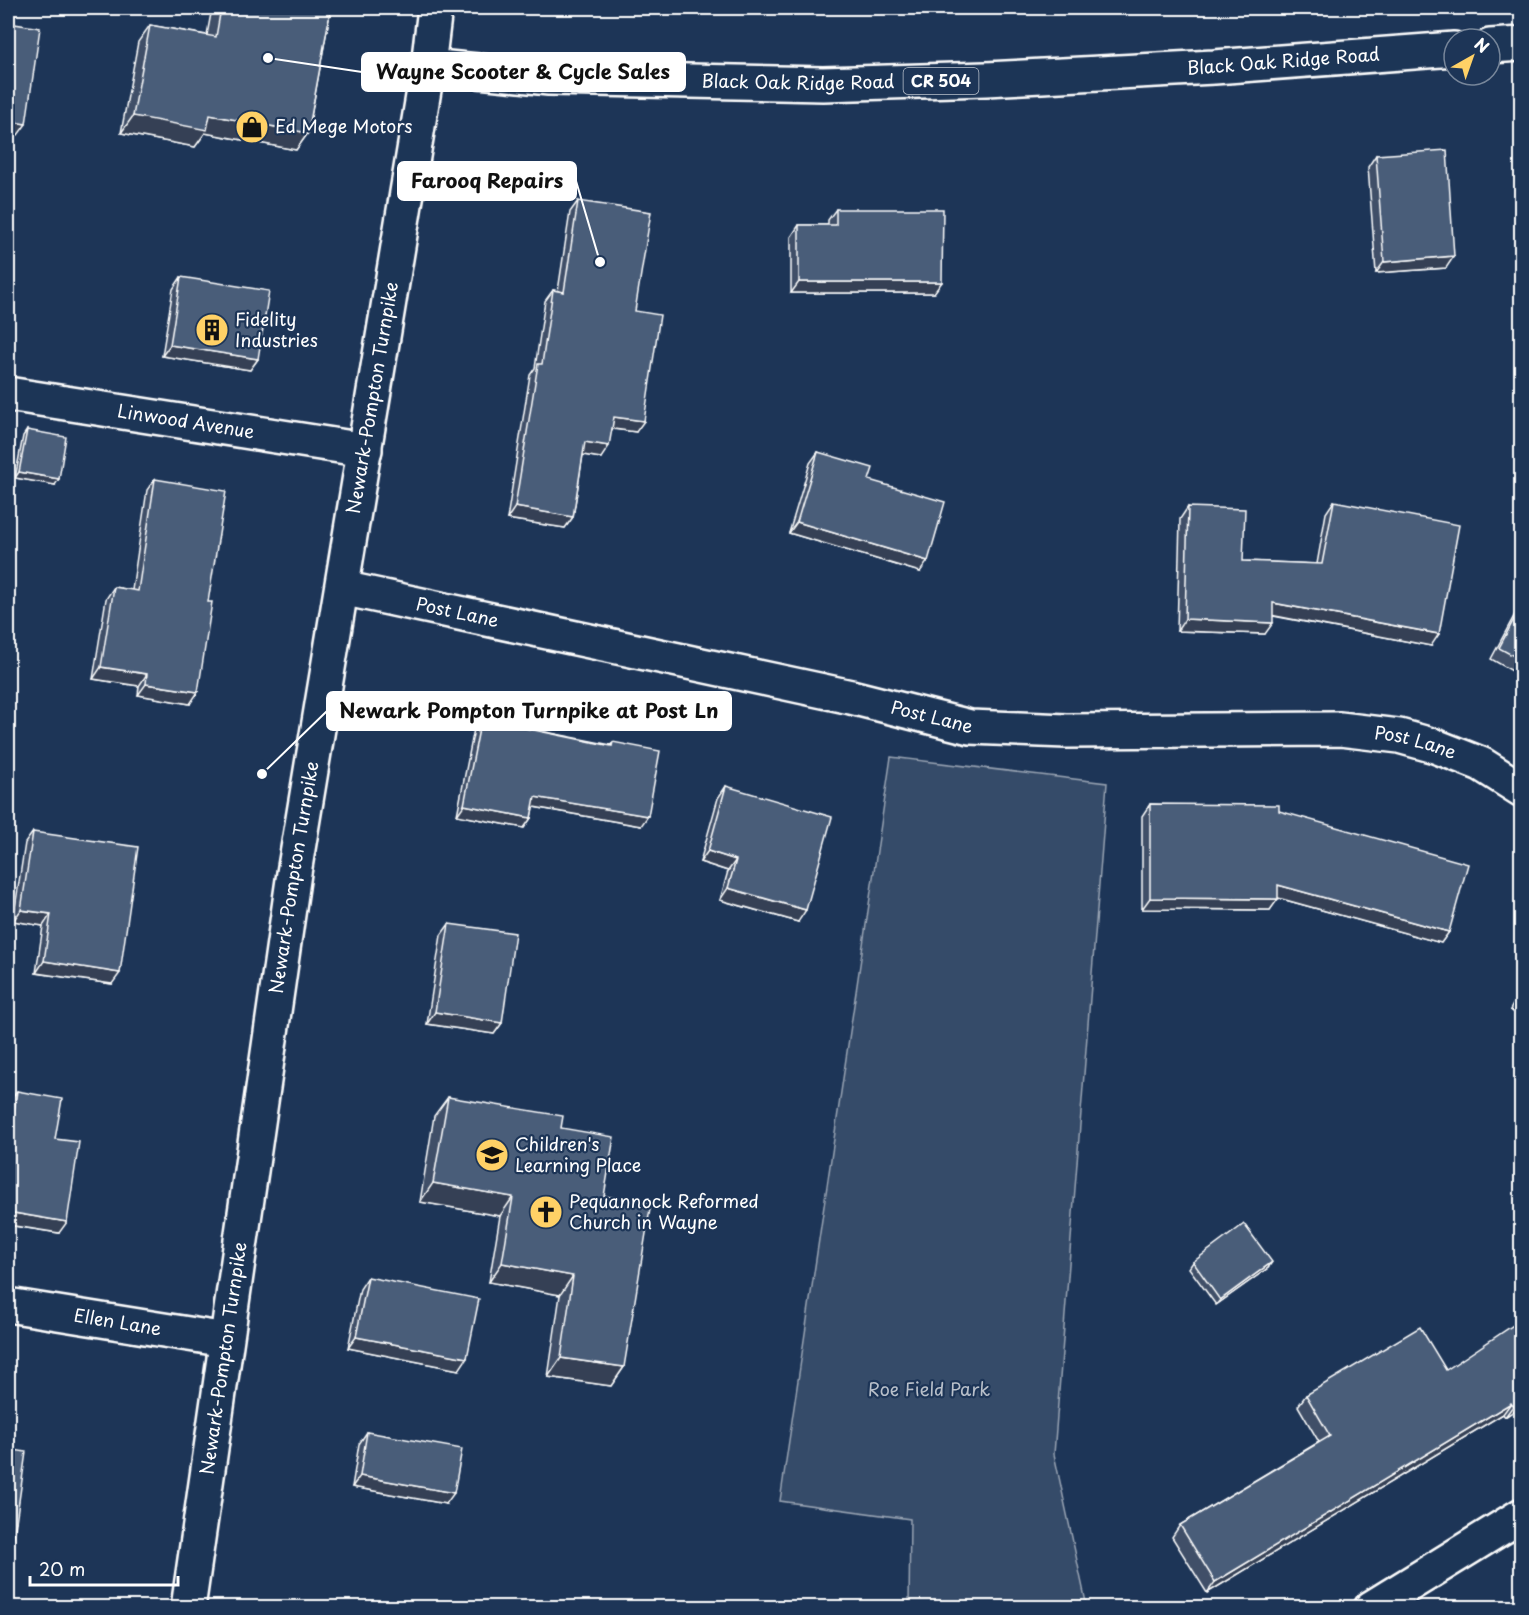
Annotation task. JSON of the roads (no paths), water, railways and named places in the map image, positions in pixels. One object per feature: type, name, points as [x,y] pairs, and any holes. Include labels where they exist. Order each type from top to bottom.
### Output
[{"type":"main road","name":"Newark-Pompton Turnpike","points":[[188,1608],[294,873],[428,66],[435,8]]},
{"type":"main road","points":[[1502,45],[1521,44]]},
{"type":"main road","name":"Black Oak Ridge Road","points":[[428,66],[549,78],[823,84],[1214,68],[1442,50]]},
{"type":"main road","name":"Linwood Avenue","points":[[8,394],[365,450]]},
{"type":"main road","name":"Post Lane","points":[[342,588],[851,697],[970,727],[1066,731],[1340,729],[1399,736],[1435,746],[1481,764],[1521,790]]},
{"type":"main road","name":"Ellen Lane","points":[[8,1305],[226,1340]]},
{"type":"main road","points":[[1371,1608],[1521,1515]]},
{"type":"place","name":"Wayne Scooter & Cycle Sales","points":[[268,58]]},
{"type":"place","name":"Ed Mege Motors","points":[[252,127]]},
{"type":"place","name":"Farooq Repairs","points":[[600,262]]},
{"type":"place","name":"Fidelity Industries","points":[[212,330]]},
{"type":"place","name":"Newark Pompton Turnpike at Post Ln","points":[[262,774]]},
{"type":"place","name":"Children's Learning Place","points":[[492,1155]]},
{"type":"place","name":"Pequannock Reformed Church in Wayne","points":[[546,1212]]},
{"type":"park label","name":"Roe Field Park","points":[[929,1390]]}]
